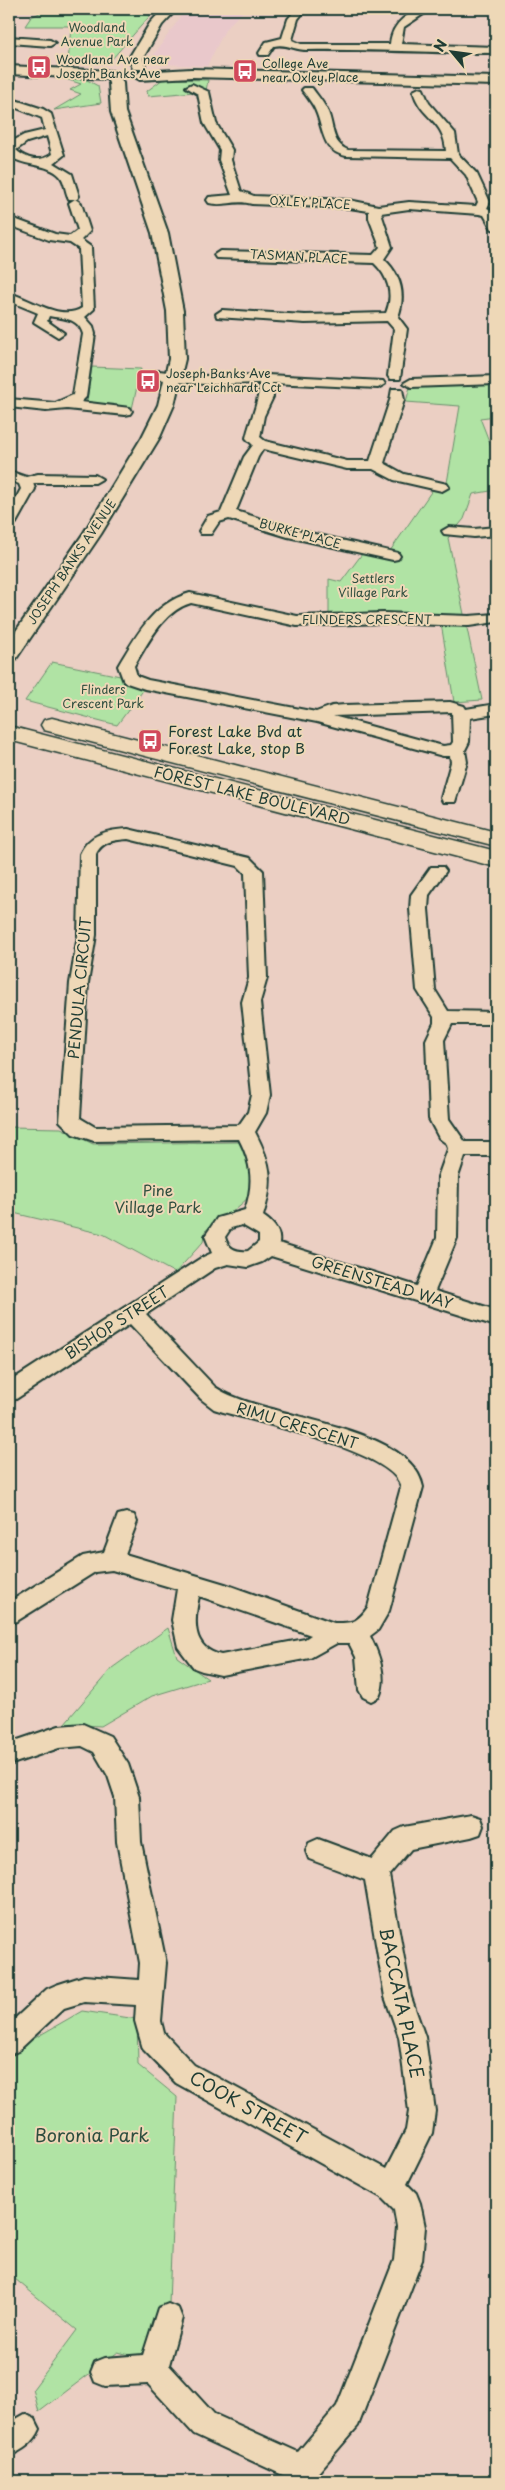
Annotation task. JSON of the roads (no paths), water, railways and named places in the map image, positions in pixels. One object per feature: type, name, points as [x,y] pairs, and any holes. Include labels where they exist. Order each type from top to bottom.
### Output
[{"type":"main road","name":"FOREST LAKE BOULEVARD","points":[[9,715],[496,839]]},
{"type":"main road","name":"FOREST LAKE BOULEVARD","points":[[9,733],[496,859]]},
{"type":"street","points":[[9,70],[116,69],[141,47],[170,9]]},
{"type":"street","points":[[287,40],[293,19],[301,9]]},
{"type":"street","points":[[395,48],[396,30],[399,25],[426,9]]},
{"type":"street","points":[[9,40],[50,43]]},
{"type":"street","points":[[287,40],[290,44],[300,47],[494,46]]},
{"type":"street","points":[[264,53],[270,44],[287,40]]},
{"type":"street","points":[[139,71],[136,58],[141,47]]},
{"type":"street","points":[[116,69],[125,79],[139,71],[191,80],[496,81]]},
{"type":"street","name":"JOSEPH BANKS AVENUE","points":[[9,655],[92,534],[133,467],[150,417],[177,359],[175,312],[160,233],[118,112],[116,69]]},
{"type":"street","points":[[118,96],[139,71]]},
{"type":"street","points":[[191,80],[202,92],[210,123],[226,150],[225,160],[236,193],[242,196]]},
{"type":"street","points":[[308,90],[319,106],[324,118],[325,129],[333,147],[332,151],[346,153],[453,155]]},
{"type":"street","points":[[419,91],[420,97],[433,116],[450,134],[453,141],[453,155],[471,174],[484,202],[480,210],[489,213],[496,226]]},
{"type":"street","points":[[9,101],[40,111],[47,116],[58,155],[47,162],[35,162],[13,155],[9,150],[27,138],[51,132]]},
{"type":"street","points":[[47,162],[51,167],[66,174],[84,231],[72,240]]},
{"type":"street","name":"OXLEY PLACE","points":[[213,200],[228,200],[242,196],[252,200],[349,204],[378,209],[385,206],[414,205],[480,210]]},
{"type":"street","points":[[378,209],[374,216],[386,247],[377,259],[389,269],[394,279],[398,304],[391,317]]},
{"type":"street","points":[[9,221],[53,237],[72,240],[85,247],[88,309],[76,316]]},
{"type":"street","name":"TASMAN PLACE","points":[[220,255],[276,254],[329,260],[377,259]]},
{"type":"street","name":"JOSEPH BANKS AVENUE","points":[[169,374],[172,296]]},
{"type":"street","points":[[9,297],[45,311],[76,316],[88,326],[90,334],[79,398],[68,406]]},
{"type":"street","points":[[45,311],[40,322],[58,334]]},
{"type":"street","points":[[222,314],[261,314],[305,319],[391,317]]},
{"type":"street","points":[[391,317],[401,329],[396,376]]},
{"type":"street","points":[[175,337],[185,363],[200,372]]},
{"type":"street","points":[[169,374],[200,372],[238,373],[265,379]]},
{"type":"street","points":[[169,374],[237,381],[265,379],[378,384],[387,391],[397,392],[408,389],[411,383]]},
{"type":"street","points":[[378,384],[381,379],[396,376],[405,378],[411,383],[496,380]]},
{"type":"street","points":[[265,379],[266,397],[254,428],[253,438],[260,444],[347,465],[376,465],[399,477],[442,487]]},
{"type":"street","points":[[376,465],[397,400],[397,392]]},
{"type":"street","points":[[9,403],[125,411]]},
{"type":"street","points":[[206,531],[213,519],[228,514],[228,509],[241,484],[251,456],[260,444]]},
{"type":"street","points":[[9,475],[25,481],[38,478],[95,479]]},
{"type":"street","points":[[9,523],[28,489],[25,481]]},
{"type":"street","name":"BURKE PLACE","points":[[228,514],[293,534],[372,553],[393,556]]},
{"type":"street","points":[[450,531],[474,534],[496,531]]},
{"type":"street","points":[[366,567],[372,553]]},
{"type":"street","name":"FLINDERS CRESCENT","points":[[457,750],[443,751],[318,717],[145,684],[130,679],[126,666],[145,634],[179,594],[275,617],[314,622],[383,618],[469,622],[496,618]]},
{"type":"street","name":"FLINDERS CRESCENT","points":[[318,717],[332,711],[345,710],[450,708],[458,709],[462,714],[496,709]]},
{"type":"street","points":[[448,798],[459,762],[457,750],[461,742],[462,714]]},
{"type":"street","name":"PENDULA CIRCUIT","points":[[128,834],[244,862],[254,872],[258,978],[251,1002],[261,1095],[257,1113],[246,1132],[94,1134],[80,1129],[70,1121],[79,982],[87,935],[88,860],[90,849],[98,840],[128,834]]},
{"type":"street","points":[[423,1296],[447,1238],[448,1177],[458,1149],[455,1140],[446,1133],[439,1119],[434,1040],[443,1023],[442,1017],[426,990],[419,909],[422,890],[436,871]]},
{"type":"street","points":[[442,1017],[496,1018]]},
{"type":"street","points":[[246,1132],[260,1160],[262,1190],[252,1219]]},
{"type":"street","points":[[458,1149],[496,1149]]},
{"type":"street","points":[[232,1219],[252,1219],[261,1223],[267,1230],[269,1238],[267,1247],[254,1257],[245,1259],[226,1256],[215,1244],[218,1228],[232,1219]]},
{"type":"street","name":"GREENSTEAD WAY","points":[[267,1247],[496,1318]]},
{"type":"street","name":"BISHOP STREET","points":[[9,1393],[208,1263],[226,1256]]},
{"type":"street","name":"RIMU CRESCENT","points":[[132,1313],[208,1393],[222,1403],[354,1441],[400,1466],[409,1475],[412,1487],[378,1610],[370,1623],[310,1648],[222,1665],[202,1660],[190,1647],[183,1620],[190,1583]]},
{"type":"street","points":[[112,1560],[126,1522]]},
{"type":"street","points":[[9,1614],[91,1563],[112,1560],[345,1633],[368,1656],[371,1690]]},
{"type":"street","name":"COOK STREET","points":[[9,1754],[59,1736],[83,1735],[102,1744],[118,1772],[128,1797],[128,1842],[153,1963],[148,2021],[152,2040],[185,2074],[391,2187],[406,2203],[412,2227],[408,2260],[348,2416],[302,2475]]},
{"type":"street","points":[[318,1851],[376,1872],[404,1839],[471,1826]]},
{"type":"street","name":"BACCATA PLACE","points":[[376,1872],[398,1997],[412,2036],[422,2110],[419,2133],[391,2187]]},
{"type":"street","points":[[9,2042],[56,1998],[84,1989],[151,1992]]},
{"type":"street","points":[[154,2369],[168,2318]]},
{"type":"street","points":[[154,2369],[204,2424],[302,2475]]},
{"type":"street","points":[[105,2372],[154,2369]]},
{"type":"place","name":"Woodland Ave near Joseph Banks Ave","points":[[39,67]]},
{"type":"place","name":"College Ave near Oxley Place","points":[[245,71]]},
{"type":"place","name":"Joseph Banks Ave near Leichhardt Cct","points":[[148,381]]},
{"type":"place","name":"Forest Lake Bvd at Forest Lake, stop B","points":[[150,741]]},
{"type":"park label","name":"Woodland Avenue Park","points":[[97,35]]},
{"type":"park label","name":"Settlers Village Park","points":[[373,586]]},
{"type":"park label","name":"Flinders Crescent Park","points":[[103,697]]},
{"type":"park label","name":"Pine Village Park","points":[[158,1200]]},
{"type":"park label","name":"Boronia Park","points":[[92,2136]]}]
